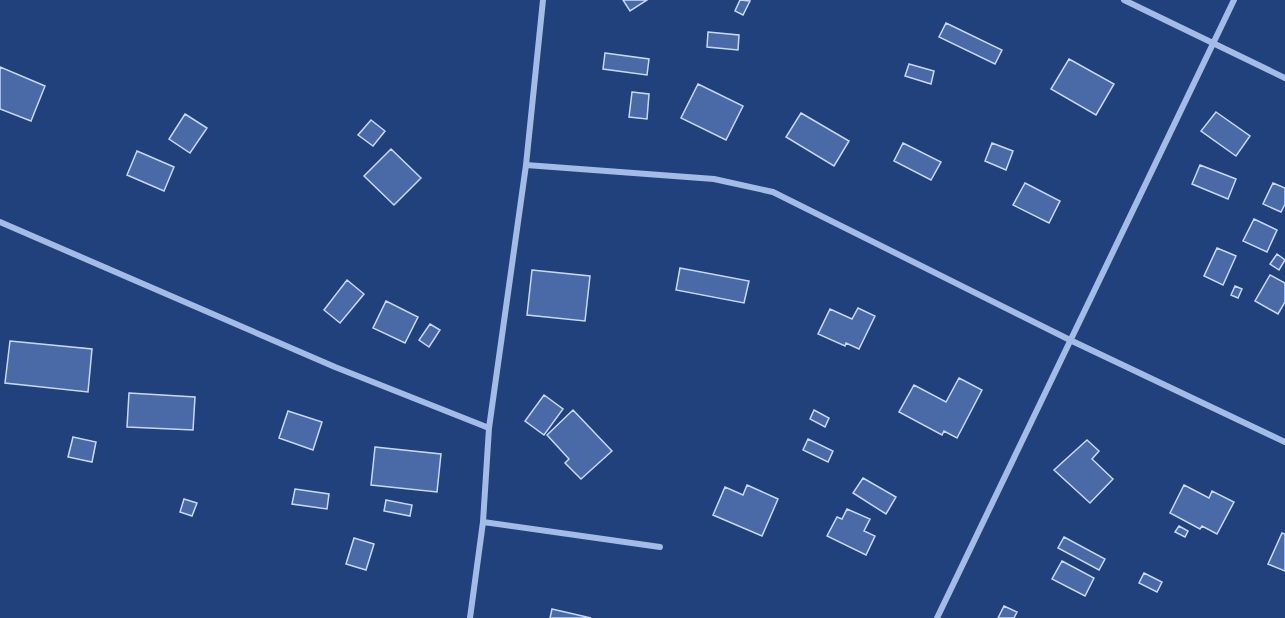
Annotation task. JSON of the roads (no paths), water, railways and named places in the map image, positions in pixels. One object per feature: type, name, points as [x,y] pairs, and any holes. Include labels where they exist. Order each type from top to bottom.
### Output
[{"type":"street","points":[[470,618],[483,522],[489,429],[526,165],[543,0]]},
{"type":"street","points":[[1124,0],[1285,78]]},
{"type":"street","points":[[937,618],[1234,0]]},
{"type":"street","points":[[526,165],[714,178],[773,192],[1070,340],[1285,442]]},
{"type":"street","points":[[0,222],[325,363],[489,429]]},
{"type":"street","points":[[483,522],[660,547]]}]
